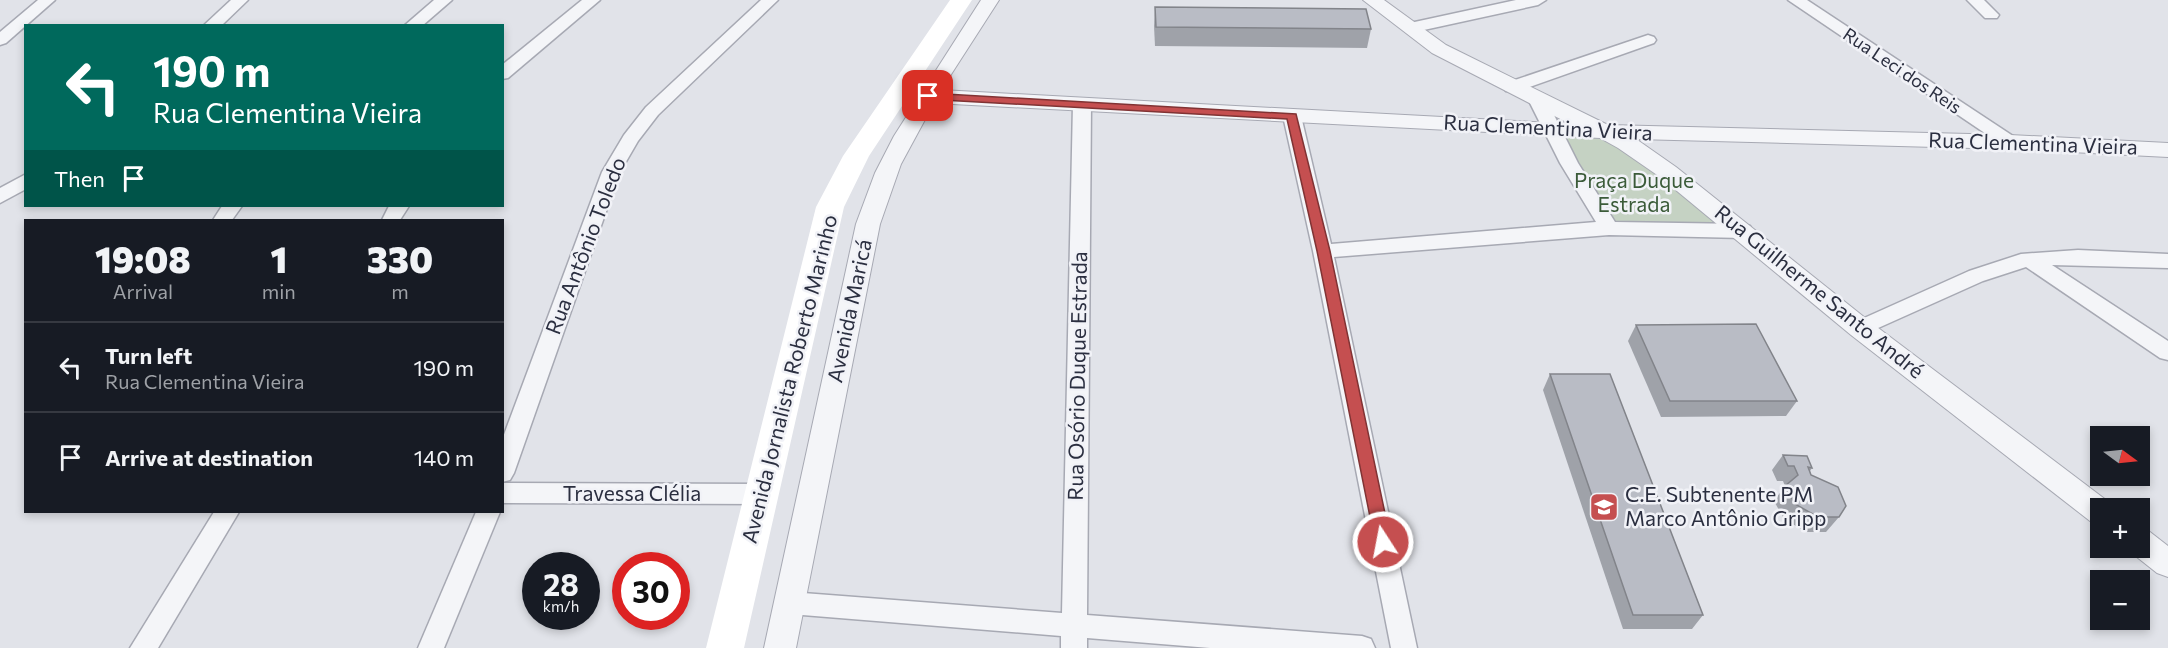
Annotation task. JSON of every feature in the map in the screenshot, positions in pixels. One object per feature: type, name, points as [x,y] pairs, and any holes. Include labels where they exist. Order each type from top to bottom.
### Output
[{"type":"main road","name":"Avenida Jornalista Roberto Marinho","points":[[725,648],[830,207],[856,156],[960,0]]},
{"type":"street","points":[[213,24],[240,0]]},
{"type":"street","points":[[414,24],[444,0]]},
{"type":"street","name":"Rua Antônio Toledo","points":[[504,468],[612,172],[630,139],[652,111],[770,0]]},
{"type":"street","name":"Avenida Maricá","points":[[780,648],[868,224],[881,184],[894,155],[928,96],[990,0]]},
{"type":"street","name":"Rua Guilherme Santo André","points":[[1372,0],[1439,49],[1626,143],[1668,172],[1860,328],[2090,504]]},
{"type":"street","points":[[1410,28],[1538,0]]},
{"type":"street","name":"Rua Leci dos Reis","points":[[1796,0],[2010,142]]},
{"type":"street","points":[[1975,0],[1991,15]]},
{"type":"street","points":[[0,40],[43,1]]},
{"type":"street","points":[[504,72],[585,1]]},
{"type":"street","points":[[1512,87],[1648,40]]},
{"type":"street","name":"Rua Clementina Vieira","points":[[928,96],[1604,132],[2010,142],[2168,150]]},
{"type":"street","points":[[1537,99],[1551,129],[1609,228]]},
{"type":"street","name":"Rua Osório Duque Estrada","points":[[1074,637],[1082,105]]},
{"type":"street","points":[[1292,116],[1323,251],[1404,648]]},
{"type":"street","points":[[0,197],[24,181]]},
{"type":"street","points":[[1323,251],[1609,228],[1743,231]]},
{"type":"street","points":[[1860,328],[1977,276],[2028,259],[2078,257],[2168,261]]},
{"type":"street","points":[[2028,259],[2168,352]]},
{"type":"street","name":"Travessa Clélia","points":[[504,493],[762,495]]},
{"type":"street","points":[[143,648],[226,513]]},
{"type":"street","points":[[431,648],[488,513]]},
{"type":"street","points":[[2150,550],[2168,564]]},
{"type":"street","points":[[790,603],[1074,637],[1362,648]]},
{"type":"green space","name":"Praça Duque Estrada","points":[[1551,129],[1604,132],[1743,231],[1614,228]]},
{"type":"building","points":[[1155,7],[1366,9],[1371,29],[1156,27]]},
{"type":"building","points":[[1756,324],[1797,401],[1670,401],[1636,325]]},
{"type":"building","points":[[1550,374],[1610,374],[1703,615],[1633,615]]},
{"type":"building","points":[[1783,455],[1807,456],[1812,468],[1808,467],[1811,475],[1838,487],[1846,506],[1839,517],[1818,517],[1795,504],[1785,486],[1798,475],[1794,466],[1788,466]]},
{"type":"place","name":"C.E. Subtenente PM Marco Antônio Gripp","points":[[1604,507]]},
{"type":"route","points":[[928,96],[1292,116],[1323,251],[1383,542]]}]
